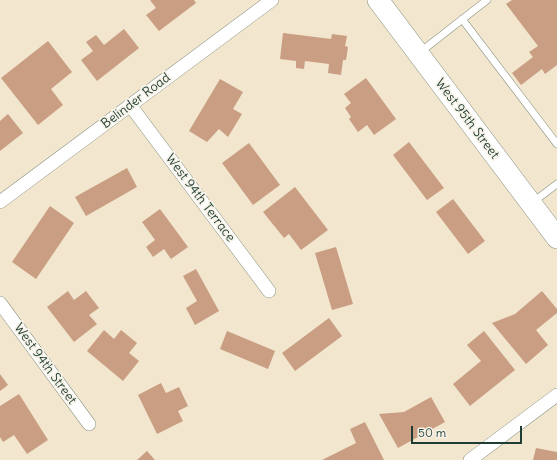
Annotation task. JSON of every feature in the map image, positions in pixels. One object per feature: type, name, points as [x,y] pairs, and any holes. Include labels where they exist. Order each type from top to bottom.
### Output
[{"type":"main road","name":"West 95th Street","points":[[378,0],[557,238]]},
{"type":"street","name":"Belinder Road","points":[[0,202],[272,0]]},
{"type":"street","name":"West 94th Terrace","points":[[130,105],[269,291]]},
{"type":"street","name":"West 94th Street","points":[[0,303],[89,424]]},
{"type":"street","points":[[470,460],[557,395]]},
{"type":"lane","points":[[418,54],[487,0]]},
{"type":"lane","points":[[462,19],[557,144]]},
{"type":"lane","points":[[531,204],[557,184]]},
{"type":"building","points":[[150,0],[194,0],[196,3],[159,31],[146,15],[156,8]]},
{"type":"building","points":[[512,0],[557,0],[557,65],[545,74],[542,69],[521,85],[512,73],[533,57],[529,52],[538,46],[506,4]]},
{"type":"building","points":[[124,29],[139,48],[97,81],[81,60],[93,51],[86,42],[96,35],[104,45]]},
{"type":"building","points":[[283,33],[331,39],[332,34],[347,36],[345,46],[348,47],[346,60],[343,60],[341,75],[328,73],[329,64],[305,61],[304,69],[296,68],[296,61],[280,59]]},
{"type":"building","points":[[48,41],[72,72],[51,89],[63,105],[38,125],[1,78]]},
{"type":"building","points":[[366,78],[396,119],[374,135],[367,125],[358,132],[349,119],[351,117],[345,108],[351,103],[344,94]]},
{"type":"building","points":[[220,79],[243,92],[233,109],[242,114],[228,137],[219,129],[207,142],[189,131]]},
{"type":"building","points":[[8,114],[23,133],[0,151],[0,121]]},
{"type":"building","points":[[409,142],[444,188],[427,200],[393,155]]},
{"type":"building","points":[[249,143],[280,185],[253,205],[222,163]]},
{"type":"building","points":[[127,168],[137,187],[86,216],[75,197]]},
{"type":"building","points":[[295,187],[328,230],[301,250],[289,234],[284,238],[263,212]]},
{"type":"building","points":[[453,199],[485,241],[468,254],[436,212]]},
{"type":"building","points":[[50,206],[74,223],[36,279],[12,262]]},
{"type":"building","points":[[160,209],[188,247],[171,259],[164,249],[153,257],[146,247],[155,240],[142,222]]},
{"type":"building","points":[[336,247],[353,304],[332,310],[315,253]]},
{"type":"building","points":[[196,269],[219,311],[195,325],[186,308],[197,301],[183,276]]},
{"type":"building","points":[[68,291],[74,300],[86,291],[99,308],[89,315],[97,324],[74,342],[47,307]]},
{"type":"building","points":[[542,291],[557,309],[557,313],[536,330],[548,345],[526,364],[492,323],[515,314]]},
{"type":"building","points":[[329,318],[342,336],[295,371],[282,353]]},
{"type":"building","points":[[104,330],[114,339],[121,330],[137,343],[129,353],[139,361],[123,381],[87,351]]},
{"type":"building","points":[[227,331],[275,351],[268,369],[220,349]]},
{"type":"building","points":[[484,331],[515,370],[470,406],[453,384],[481,361],[467,345]]},
{"type":"building","points":[[0,374],[8,385],[0,391]]},
{"type":"building","points":[[161,383],[166,393],[179,387],[188,406],[178,411],[183,421],[157,434],[138,395]]},
{"type":"building","points":[[19,394],[48,440],[27,454],[14,435],[3,442],[0,437],[0,406]]},
{"type":"building","points":[[431,397],[445,422],[398,448],[379,414],[404,412]]},
{"type":"building","points":[[365,422],[384,460],[322,460],[356,443],[350,429]]},
{"type":"building","points":[[536,448],[557,452],[557,460],[533,460]]},
{"type":"building","points":[[147,451],[155,460],[137,460]]}]
